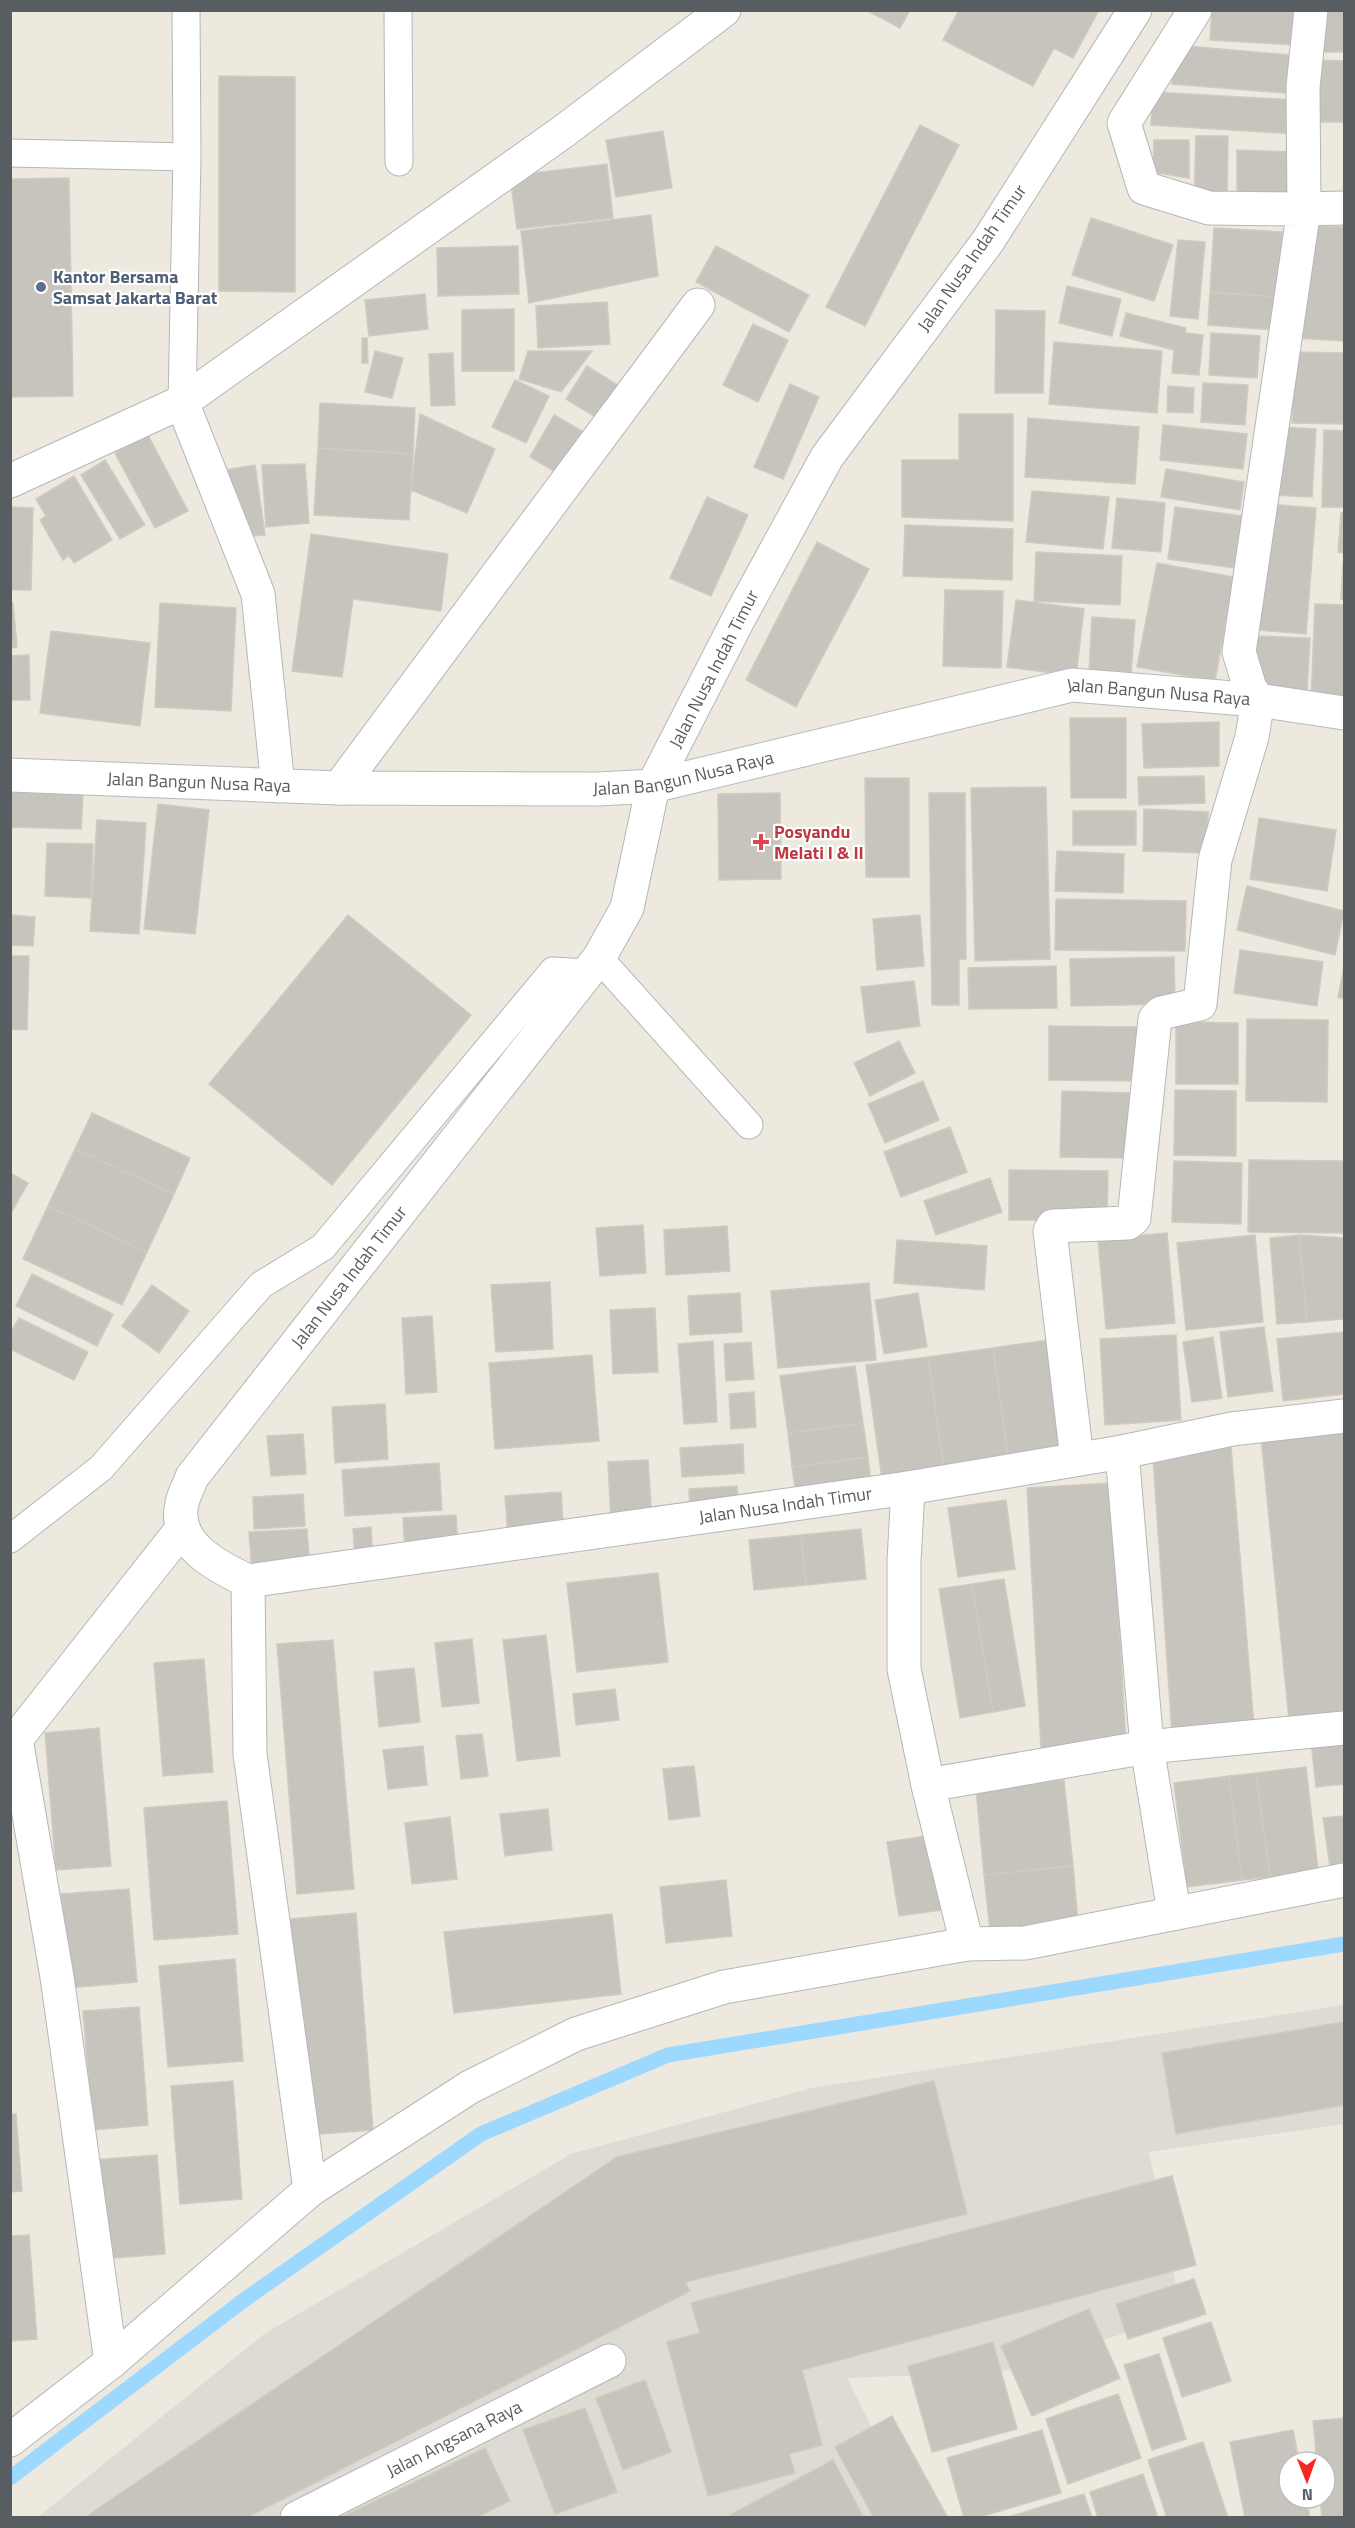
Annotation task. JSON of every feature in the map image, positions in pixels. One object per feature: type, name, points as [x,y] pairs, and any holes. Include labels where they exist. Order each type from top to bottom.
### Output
[{"type":"street","points":[[10,481],[182,402],[564,131],[724,10]]},
{"type":"street","name":"Jalan Nusa Indah Timur","points":[[182,1529],[182,1504],[192,1477],[593,966],[627,908],[653,786],[738,620],[827,457],[988,241],[1135,10]]},
{"type":"street","points":[[1194,10],[1124,123],[1144,188],[1209,208],[1344,208]]},
{"type":"street","points":[[1077,1459],[1050,1231],[1053,1226],[1128,1223],[1134,1218],[1155,1019],[1161,1013],[1200,1004],[1215,860],[1252,736],[1258,700],[1250,688],[1239,652],[1304,209],[1303,87],[1311,10]]},
{"type":"street","points":[[339,788],[698,305]]},
{"type":"street","points":[[182,402],[258,594],[278,786]]},
{"type":"street","name":"Jalan Bangun Nusa Raya","points":[[10,775],[339,788],[598,789],[653,786],[1072,686],[1258,700],[1344,713]]},
{"type":"street","name":"Jalan Nusa Indah Timur","points":[[248,1581],[908,1488],[1122,1452],[1232,1429],[1344,1416]]},
{"type":"street","points":[[1122,1452],[1147,1747],[1174,1912]]},
{"type":"street","points":[[908,1488],[904,1561],[904,1669],[928,1785],[967,1944]]},
{"type":"street","points":[[111,2362],[57,1977],[13,1743],[182,1529],[206,1557],[220,1568],[248,1581],[250,1754],[310,2190]]},
{"type":"street","points":[[928,1785],[1147,1747],[1344,1728]]},
{"type":"street","points":[[10,2440],[111,2362],[310,2190],[470,2087],[576,2034],[724,1987],[967,1944],[1025,1943],[1344,1880]]},
{"type":"street","name":"Jalan Angsana Raya","points":[[297,2517],[609,2361]]},
{"type":"lane","points":[[182,402],[187,157],[186,10]]},
{"type":"lane","points":[[398,10],[399,162]]},
{"type":"lane","points":[[10,153],[187,157]]},
{"type":"lane","points":[[10,1539],[101,1468],[261,1285],[323,1247],[553,971],[593,966],[749,1125]]},
{"type":"shaded area","points":[[1344,2005],[1344,2124],[1149,2152],[1182,2315],[1001,2372],[847,2378],[917,2517],[37,2518],[264,2334],[571,2154],[812,2088]]},
{"type":"building","points":[[866,10],[910,10],[900,28]]},
{"type":"building","points":[[959,10],[1099,10],[1073,58],[1054,48],[1033,86],[943,40]]},
{"type":"building","points":[[1212,10],[1299,10],[1297,45],[1210,40]]},
{"type":"building","points":[[1317,10],[1344,10],[1344,52],[1316,52]]},
{"type":"building","points":[[1175,45],[1302,56],[1299,94],[1172,84]]},
{"type":"building","points":[[1310,60],[1344,61],[1344,122],[1309,122]]},
{"type":"building","points":[[219,76],[295,77],[295,292],[219,291]]},
{"type":"building","points":[[1153,92],[1296,100],[1294,134],[1151,125]]},
{"type":"building","points":[[920,125],[959,145],[865,326],[826,307]]},
{"type":"building","points":[[663,131],[672,188],[616,197],[606,140]]},
{"type":"building","points":[[1196,136],[1228,136],[1227,199],[1194,199]]},
{"type":"building","points":[[1154,140],[1189,140],[1189,178],[1153,172]]},
{"type":"building","points":[[1237,150],[1291,152],[1289,199],[1237,198]]},
{"type":"building","points":[[607,164],[613,218],[517,229],[510,176]]},
{"type":"building","name":"Kantor Bersama Samsat Jakarta Barat","points":[[69,178],[73,396],[10,397],[10,179]]},
{"type":"building","points":[[651,215],[658,276],[529,303],[521,231]]},
{"type":"building","points":[[1091,218],[1173,245],[1154,301],[1072,275]]},
{"type":"building","points":[[1306,225],[1344,227],[1344,341],[1297,338]]},
{"type":"building","points":[[1214,228],[1283,232],[1278,297],[1210,292]]},
{"type":"building","points":[[1178,240],[1205,242],[1198,319],[1170,316]]},
{"type":"building","points":[[518,246],[519,294],[438,296],[437,248]]},
{"type":"building","points":[[716,246],[809,295],[789,332],[696,282]]},
{"type":"building","points":[[1067,286],[1121,299],[1112,336],[1059,323]]},
{"type":"building","points":[[1210,292],[1278,297],[1276,330],[1208,325]]},
{"type":"building","points":[[425,294],[428,329],[369,336],[365,300]]},
{"type":"building","points":[[607,302],[610,344],[538,348],[536,306]]},
{"type":"building","points":[[514,309],[514,371],[462,371],[462,310]]},
{"type":"building","points":[[996,310],[1045,311],[1043,393],[995,393]]},
{"type":"building","points":[[1126,313],[1186,328],[1185,333],[1203,335],[1199,375],[1172,373],[1174,350],[1120,336]]},
{"type":"building","points":[[753,324],[788,340],[758,402],[723,385]]},
{"type":"building","points":[[1211,333],[1260,336],[1257,378],[1209,375]]},
{"type":"building","points":[[362,338],[367,338],[368,363],[362,363]]},
{"type":"building","points":[[1054,342],[1162,351],[1157,413],[1049,404]]},
{"type":"building","points":[[375,351],[403,358],[392,398],[365,392]]},
{"type":"building","points":[[528,351],[592,351],[561,392],[519,379]]},
{"type":"building","points":[[1294,352],[1344,353],[1344,424],[1292,423]]},
{"type":"building","points":[[453,353],[455,405],[431,406],[429,354]]},
{"type":"building","points":[[587,366],[627,391],[607,424],[566,399]]},
{"type":"building","points":[[515,380],[549,396],[526,443],[492,427]]},
{"type":"building","points":[[1203,383],[1248,385],[1245,425],[1201,422]]},
{"type":"building","points":[[790,384],[819,397],[783,479],[754,467]]},
{"type":"building","points":[[1168,386],[1194,388],[1193,413],[1167,412]]},
{"type":"building","points":[[320,403],[415,408],[413,454],[318,448]]},
{"type":"building","points":[[420,414],[495,449],[467,513],[411,490]]},
{"type":"building","points":[[959,414],[1013,414],[1013,521],[902,517],[902,460],[959,460]]},
{"type":"building","points":[[554,415],[582,431],[557,473],[530,457]]},
{"type":"building","points":[[1028,418],[1139,427],[1135,484],[1025,477]]},
{"type":"building","points":[[1163,425],[1247,434],[1243,469],[1160,460]]},
{"type":"building","points":[[1278,427],[1316,429],[1312,497],[1274,495]]},
{"type":"building","points":[[1324,430],[1344,431],[1344,507],[1322,507]]},
{"type":"building","points":[[148,435],[188,511],[155,528],[115,453]]},
{"type":"building","points":[[318,448],[413,454],[409,520],[314,515]]},
{"type":"building","points":[[105,460],[145,525],[120,539],[81,475]]},
{"type":"building","points":[[305,464],[309,523],[266,527],[262,465]]},
{"type":"building","points":[[255,465],[265,535],[238,537],[224,470]]},
{"type":"building","points":[[1166,469],[1244,482],[1240,510],[1161,497]]},
{"type":"building","points":[[74,476],[112,540],[74,563],[69,555],[63,560],[40,520],[46,516],[36,499]]},
{"type":"building","points":[[1032,491],[1109,497],[1103,549],[1026,542]]},
{"type":"building","points":[[707,497],[748,515],[711,596],[670,578]]},
{"type":"building","points":[[1117,498],[1165,503],[1161,552],[1112,548]]},
{"type":"building","points":[[1268,504],[1316,508],[1306,634],[1258,630]]},
{"type":"building","points":[[10,507],[33,508],[31,590],[10,590]]},
{"type":"building","points":[[1175,507],[1242,516],[1235,568],[1168,559]]},
{"type":"building","points":[[1341,513],[1344,513],[1344,553],[1338,552]]},
{"type":"building","points":[[905,525],[1013,529],[1012,580],[903,576]]},
{"type":"building","points":[[311,534],[448,554],[441,611],[353,599],[342,677],[292,671]]},
{"type":"building","points":[[817,542],[869,569],[796,707],[746,680]]},
{"type":"building","points":[[1036,552],[1122,556],[1120,605],[1034,601]]},
{"type":"building","points":[[1157,563],[1234,577],[1215,681],[1137,667]]},
{"type":"building","points":[[1344,563],[1344,600],[1341,599]]},
{"type":"building","points":[[945,590],[1003,591],[1001,668],[943,666]]},
{"type":"building","points":[[1016,600],[1084,609],[1076,676],[1007,667]]},
{"type":"building","points":[[13,603],[17,647],[10,648],[10,604]]},
{"type":"building","points":[[160,603],[236,608],[231,711],[155,707]]},
{"type":"building","points":[[1315,604],[1344,605],[1344,700],[1311,699]]},
{"type":"building","points":[[1092,617],[1135,620],[1131,675],[1089,672]]},
{"type":"building","points":[[51,631],[150,643],[140,726],[40,713]]},
{"type":"building","points":[[1257,636],[1310,638],[1307,692],[1255,691]]},
{"type":"building","points":[[29,655],[30,700],[10,700],[10,656]]},
{"type":"building","points":[[1070,718],[1126,718],[1126,798],[1071,798]]},
{"type":"building","points":[[1219,722],[1219,766],[1144,768],[1142,724]]},
{"type":"building","points":[[1204,776],[1205,803],[1139,805],[1138,777]]},
{"type":"building","points":[[865,778],[909,778],[909,877],[866,877]]},
{"type":"building","points":[[1046,787],[1050,959],[975,961],[971,788]]},
{"type":"building","points":[[10,792],[83,794],[81,829],[10,827]]},
{"type":"building","points":[[780,793],[781,879],[719,880],[718,794]]},
{"type":"building","points":[[929,793],[965,793],[966,959],[959,959],[959,1005],[932,1005]]},
{"type":"building","points":[[158,804],[209,810],[195,934],[144,929]]},
{"type":"building","points":[[1144,809],[1208,812],[1207,853],[1143,851]]},
{"type":"building","points":[[1073,811],[1136,811],[1136,845],[1073,845]]},
{"type":"building","points":[[1259,818],[1336,830],[1327,891],[1250,879]]},
{"type":"building","points":[[97,820],[146,823],[139,934],[90,931]]},
{"type":"building","points":[[47,843],[93,844],[91,898],[45,896]]},
{"type":"building","points":[[1057,851],[1124,854],[1123,893],[1055,891]]},
{"type":"building","points":[[1247,886],[1344,911],[1335,955],[1237,930]]},
{"type":"building","points":[[1056,899],[1186,901],[1185,951],[1055,950]]},
{"type":"building","points":[[10,915],[35,917],[33,946],[10,945]]},
{"type":"building","points":[[348,915],[471,1015],[332,1185],[209,1084]]},
{"type":"building","points":[[920,915],[924,966],[877,970],[873,919]]},
{"type":"building","points":[[1240,950],[1323,962],[1317,1006],[1234,993]]},
{"type":"building","points":[[10,956],[29,956],[27,1030],[10,1029]]},
{"type":"building","points":[[1174,957],[1175,1004],[1071,1006],[1070,959]]},
{"type":"building","points":[[1056,966],[1057,1008],[969,1009],[968,968]]},
{"type":"building","points":[[1344,967],[1344,999],[1338,997]]},
{"type":"building","points":[[914,981],[920,1026],[867,1033],[861,987]]},
{"type":"building","points":[[1247,1019],[1328,1020],[1327,1102],[1246,1101]]},
{"type":"building","points":[[1176,1022],[1238,1023],[1238,1084],[1176,1084]]},
{"type":"building","points":[[1049,1026],[1137,1027],[1136,1081],[1049,1080]]},
{"type":"building","points":[[899,1041],[915,1073],[870,1096],[854,1063]]},
{"type":"building","points":[[923,1081],[939,1120],[885,1143],[868,1104]]},
{"type":"building","points":[[1175,1090],[1236,1091],[1236,1156],[1174,1155]]},
{"type":"building","points":[[1062,1091],[1130,1093],[1129,1158],[1060,1157]]},
{"type":"building","points":[[92,1113],[190,1158],[174,1194],[75,1149]]},
{"type":"building","points":[[950,1127],[967,1172],[901,1197],[884,1152]]},
{"type":"building","points":[[75,1149],[174,1194],[147,1252],[48,1206]]},
{"type":"building","points":[[1249,1160],[1344,1161],[1344,1233],[1248,1232]]},
{"type":"building","points":[[1174,1161],[1242,1163],[1241,1224],[1172,1222]]},
{"type":"building","points":[[1009,1170],[1108,1171],[1107,1220],[1009,1220]]},
{"type":"building","points":[[10,1173],[28,1183],[10,1215]]},
{"type":"building","points":[[990,1178],[1002,1212],[936,1235],[924,1201]]},
{"type":"building","points":[[48,1206],[147,1252],[122,1305],[23,1259]]},
{"type":"building","points":[[643,1225],[646,1273],[600,1276],[596,1228]]},
{"type":"building","points":[[727,1226],[730,1271],[666,1275],[664,1230]]},
{"type":"building","points":[[1167,1233],[1175,1323],[1106,1329],[1098,1239]]},
{"type":"building","points":[[1255,1235],[1263,1322],[1186,1330],[1177,1243]]},
{"type":"building","points":[[1299,1235],[1344,1238],[1344,1319],[1307,1322]]},
{"type":"building","points":[[1299,1235],[1307,1322],[1277,1324],[1270,1238]]},
{"type":"building","points":[[897,1240],[987,1246],[984,1290],[894,1283]]},
{"type":"building","points":[[32,1274],[113,1314],[97,1346],[16,1306]]},
{"type":"building","points":[[550,1282],[553,1349],[496,1352],[491,1285]]},
{"type":"building","points":[[869,1283],[876,1360],[778,1368],[771,1291]]},
{"type":"building","points":[[152,1285],[189,1311],[159,1353],[122,1326]]},
{"type":"building","points":[[740,1293],[742,1332],[690,1335],[688,1296]]},
{"type":"building","points":[[918,1293],[927,1347],[884,1354],[875,1300]]},
{"type":"building","points":[[655,1308],[658,1372],[613,1374],[610,1310]]},
{"type":"building","points":[[432,1316],[437,1392],[406,1394],[402,1318]]},
{"type":"building","points":[[19,1318],[88,1352],[74,1380],[10,1349],[10,1334]]},
{"type":"building","points":[[1264,1327],[1273,1391],[1228,1397],[1220,1332]]},
{"type":"building","points":[[1344,1332],[1344,1394],[1283,1401],[1277,1339]]},
{"type":"building","points":[[1176,1335],[1181,1420],[1105,1425],[1100,1339]]},
{"type":"building","points":[[1213,1337],[1222,1398],[1192,1402],[1183,1342]]},
{"type":"building","points":[[1048,1340],[1065,1454],[1009,1462],[993,1348]]},
{"type":"building","points":[[713,1341],[717,1422],[684,1424],[678,1344]]},
{"type":"building","points":[[751,1342],[754,1379],[726,1381],[724,1344]]},
{"type":"building","points":[[993,1348],[1009,1462],[944,1470],[928,1357]]},
{"type":"building","points":[[592,1355],[599,1441],[495,1449],[489,1363]]},
{"type":"building","points":[[928,1357],[944,1470],[882,1479],[866,1365]]},
{"type":"building","points":[[855,1366],[863,1423],[788,1433],[780,1376]]},
{"type":"building","points":[[754,1392],[756,1427],[731,1429],[729,1394]]},
{"type":"building","points":[[385,1404],[388,1459],[335,1463],[332,1407]]},
{"type":"building","points":[[1344,1419],[1344,1715],[1289,1720],[1260,1427]]},
{"type":"building","points":[[863,1423],[868,1457],[792,1467],[788,1433]]},
{"type":"building","points":[[303,1434],[306,1474],[271,1476],[267,1436]]},
{"type":"building","points":[[743,1444],[744,1473],[682,1477],[680,1448]]},
{"type":"building","points":[[1231,1447],[1254,1726],[1172,1733],[1153,1458]]},
{"type":"building","points":[[868,1457],[871,1484],[796,1494],[792,1467]]},
{"type":"building","points":[[648,1460],[652,1517],[611,1520],[608,1462]]},
{"type":"building","points":[[439,1463],[442,1510],[345,1516],[342,1470]]},
{"type":"building","points":[[1111,1483],[1126,1744],[1041,1748],[1027,1488]]},
{"type":"building","points":[[737,1486],[739,1510],[690,1513],[689,1489]]},
{"type":"building","points":[[561,1492],[564,1534],[508,1537],[505,1496]]},
{"type":"building","points":[[303,1494],[305,1526],[254,1529],[253,1497]]},
{"type":"building","points":[[1006,1500],[1015,1569],[958,1577],[948,1508]]},
{"type":"building","points":[[456,1515],[458,1548],[405,1552],[403,1518]]},
{"type":"building","points":[[371,1527],[373,1559],[355,1560],[353,1529]]},
{"type":"building","points":[[307,1529],[310,1568],[252,1572],[249,1532]]},
{"type":"building","points":[[861,1529],[866,1579],[806,1585],[801,1535]]},
{"type":"building","points":[[801,1535],[806,1585],[754,1590],[749,1540]]},
{"type":"building","points":[[658,1573],[668,1662],[577,1672],[567,1583]]},
{"type":"building","points":[[1004,1579],[1025,1706],[993,1712],[972,1584]]},
{"type":"building","points":[[972,1584],[993,1712],[960,1718],[939,1589]]},
{"type":"building","points":[[546,1635],[560,1756],[517,1761],[503,1640]]},
{"type":"building","points":[[472,1639],[479,1703],[442,1707],[435,1643]]},
{"type":"building","points":[[333,1640],[354,1889],[297,1894],[277,1644]]},
{"type":"building","points":[[204,1659],[213,1772],[163,1776],[154,1663]]},
{"type":"building","points":[[414,1668],[420,1722],[379,1727],[374,1672]]},
{"type":"building","points":[[615,1689],[619,1720],[576,1725],[573,1694]]},
{"type":"building","points":[[99,1728],[111,1866],[56,1870],[45,1733]]},
{"type":"building","points":[[482,1734],[488,1776],[461,1779],[456,1736]]},
{"type":"building","points":[[1344,1737],[1344,1784],[1316,1787],[1311,1741]]},
{"type":"building","points":[[423,1746],[427,1785],[388,1789],[383,1750]]},
{"type":"building","points":[[694,1766],[700,1816],[669,1820],[663,1769]]},
{"type":"building","points":[[1306,1767],[1318,1870],[1270,1877],[1256,1773]]},
{"type":"building","points":[[1256,1773],[1270,1877],[1242,1880],[1229,1776]]},
{"type":"building","points":[[1229,1776],[1242,1880],[1187,1887],[1174,1783]]},
{"type":"building","points":[[1064,1780],[1073,1866],[984,1875],[976,1789]]},
{"type":"building","points":[[227,1801],[238,1934],[154,1940],[144,1808]]},
{"type":"building","points":[[548,1809],[552,1850],[505,1856],[500,1814]]},
{"type":"building","points":[[1344,1816],[1344,1871],[1331,1873],[1323,1818]]},
{"type":"building","points":[[450,1817],[457,1879],[412,1884],[405,1823]]},
{"type":"building","points":[[937,1834],[948,1909],[899,1916],[887,1842]]},
{"type":"building","points":[[1073,1866],[1078,1922],[990,1930],[984,1875]]},
{"type":"building","points":[[726,1880],[732,1936],[666,1943],[660,1887]]},
{"type":"building","points":[[129,1889],[137,1982],[68,1988],[61,1894]]},
{"type":"building","points":[[356,1913],[373,2130],[308,2135],[290,1919]]},
{"type":"building","points":[[612,1914],[621,1994],[454,2013],[444,1932]]},
{"type":"building","points":[[235,1959],[243,2061],[168,2067],[159,1966]]},
{"type":"building","points":[[139,2007],[148,2125],[93,2130],[83,2011]]},
{"type":"building","points":[[1344,2022],[1344,2105],[1176,2134],[1162,2053]]},
{"type":"building","points":[[233,2081],[242,2199],[180,2204],[171,2086]]},
{"type":"building","points":[[934,2081],[967,2214],[685,2282],[690,2291],[246,2518],[84,2518],[617,2157]]},
{"type":"building","points":[[10,2114],[16,2114],[22,2191],[10,2192]]},
{"type":"building","points":[[157,2155],[165,2254],[102,2259],[93,2160]]},
{"type":"building","points":[[1172,2176],[1196,2265],[802,2370],[822,2445],[789,2454],[795,2473],[708,2496],[667,2342],[700,2333],[691,2303]]},
{"type":"building","points":[[29,2235],[37,2339],[10,2341],[10,2236]]},
{"type":"building","points":[[1194,2279],[1206,2314],[1128,2339],[1116,2304]]},
{"type":"building","points":[[1089,2309],[1120,2378],[1032,2416],[1001,2346]]},
{"type":"building","points":[[1211,2322],[1231,2381],[1182,2397],[1163,2338]]},
{"type":"building","points":[[993,2342],[1017,2429],[932,2452],[908,2366]]},
{"type":"building","points":[[1159,2354],[1186,2439],[1152,2450],[1124,2365]]},
{"type":"building","points":[[645,2380],[671,2452],[623,2470],[596,2398]]},
{"type":"building","points":[[1118,2394],[1141,2458],[1068,2484],[1046,2419]]},
{"type":"building","points":[[585,2408],[617,2492],[555,2514],[523,2430]]},
{"type":"building","points":[[892,2416],[948,2518],[874,2518],[835,2447]]},
{"type":"building","points":[[1344,2418],[1344,2518],[1322,2518],[1321,2510],[1337,2510],[1337,2450],[1316,2450],[1313,2421]]},
{"type":"building","points":[[1042,2430],[1061,2493],[976,2518],[964,2518],[947,2458]]},
{"type":"building","points":[[1293,2430],[1297,2450],[1277,2450],[1277,2510],[1308,2510],[1310,2518],[1245,2518],[1230,2442]]},
{"type":"building","points":[[1203,2442],[1228,2518],[1167,2518],[1148,2460]]},
{"type":"building","points":[[485,2448],[510,2501],[475,2518],[340,2518]]},
{"type":"building","points":[[833,2460],[864,2518],[731,2518],[730,2515]]},
{"type":"building","points":[[1143,2474],[1158,2518],[1098,2518],[1090,2492]]},
{"type":"building","points":[[1084,2494],[1092,2518],[1036,2518],[1034,2509]]},
{"type":"building","points":[[1034,2509],[1036,2518],[1006,2518]]},
{"type":"waterway","points":[[10,2478],[244,2300],[481,2134],[668,2055],[1344,1944]]},
{"type":"place","name":"Kantor Bersama Samsat Jakarta Barat","points":[[41,287]]},
{"type":"place","name":"Posyandu Melati I & II","points":[[761,842]]}]
